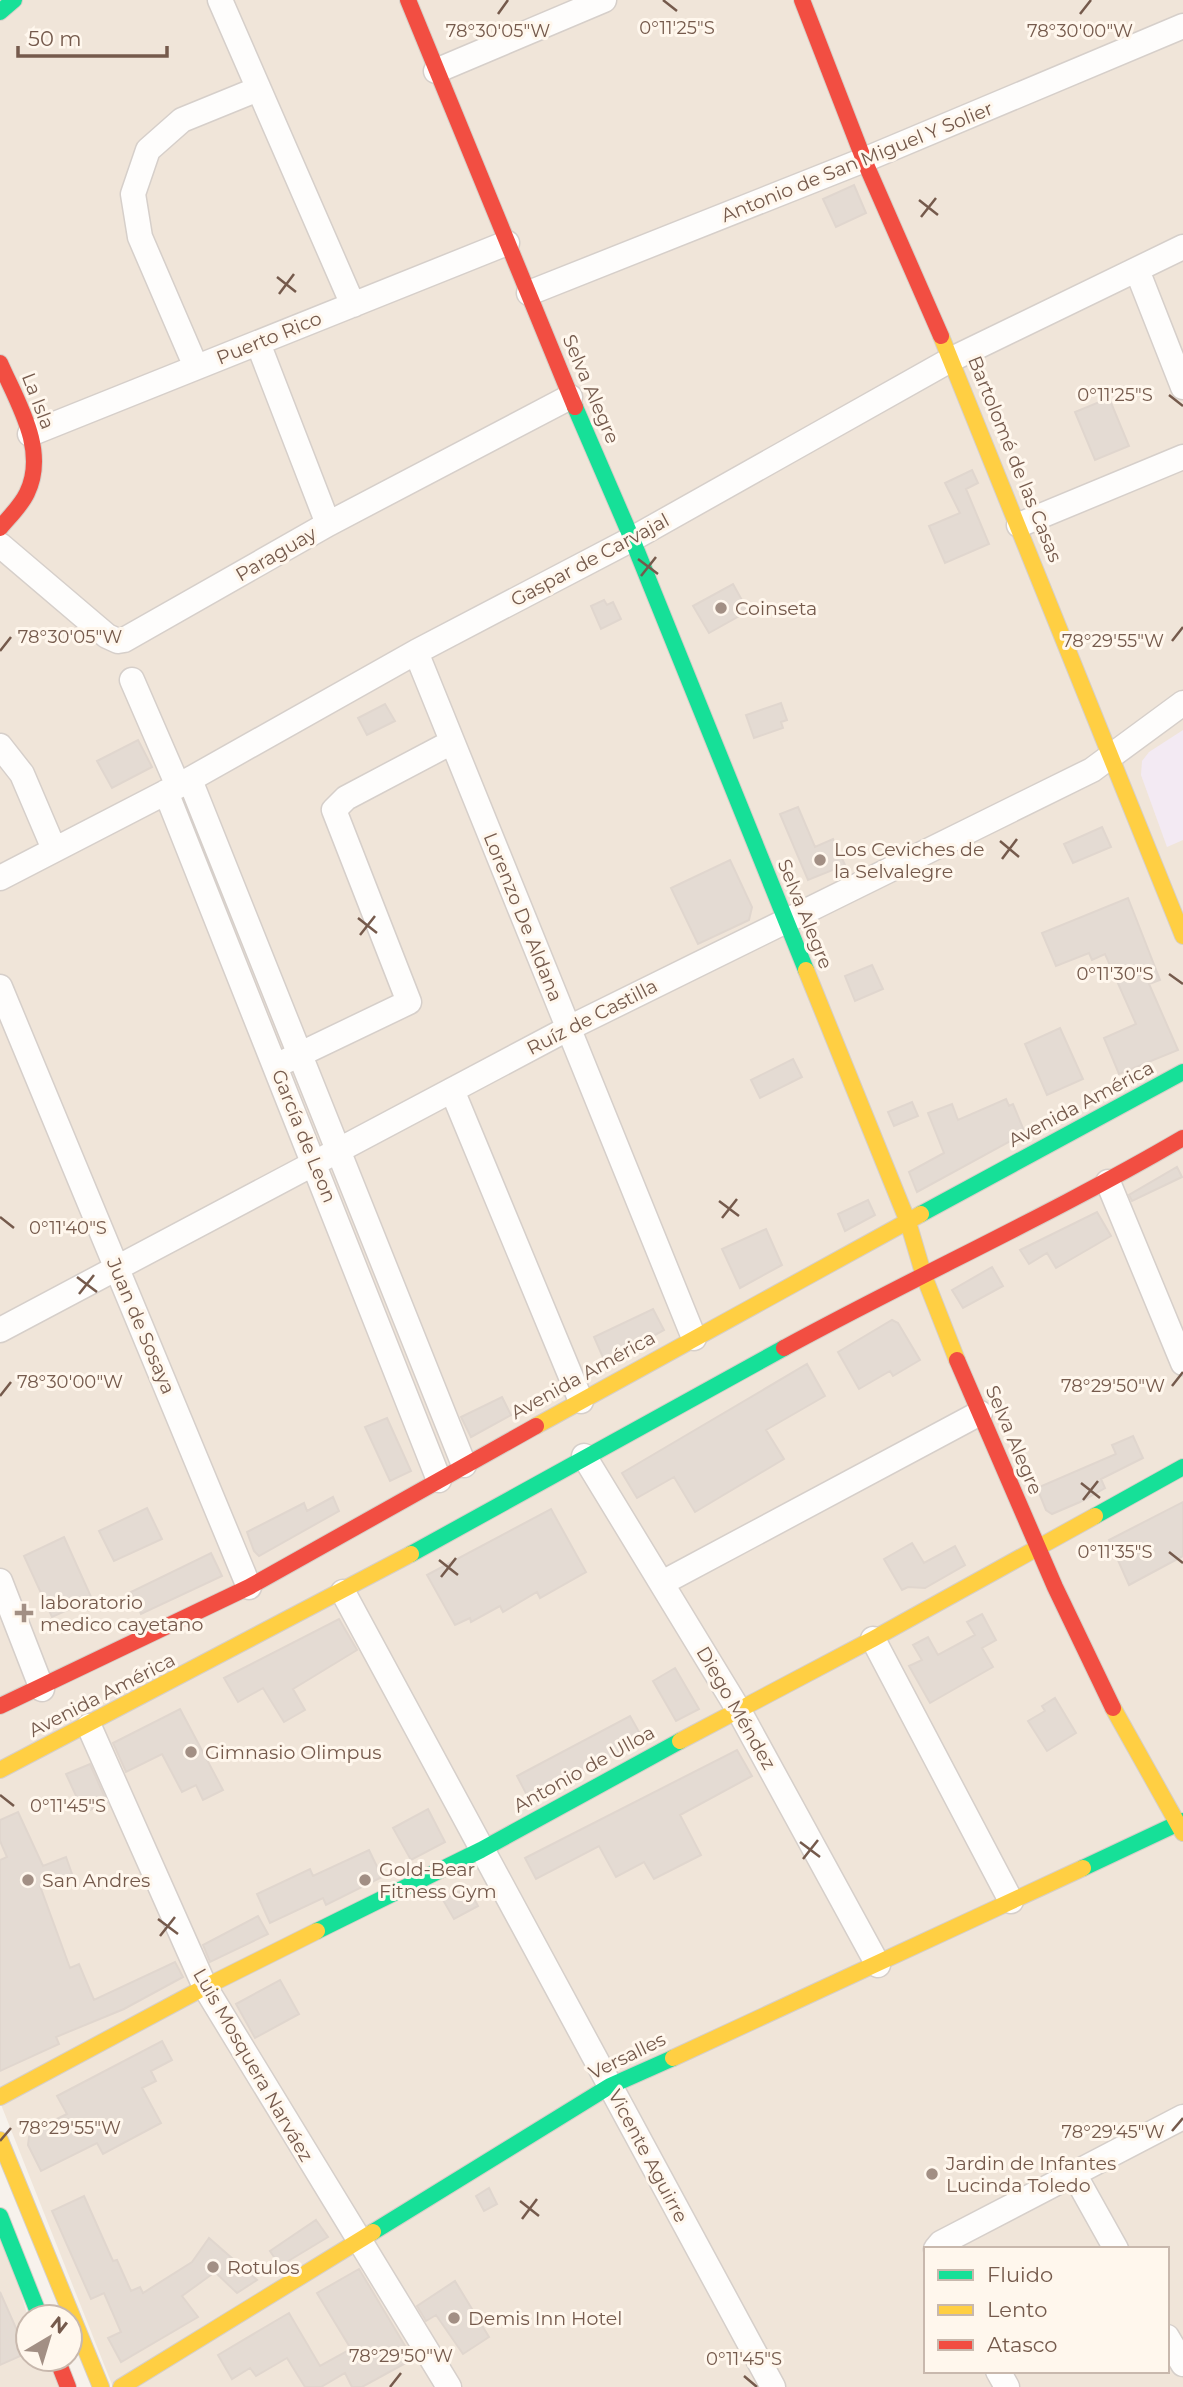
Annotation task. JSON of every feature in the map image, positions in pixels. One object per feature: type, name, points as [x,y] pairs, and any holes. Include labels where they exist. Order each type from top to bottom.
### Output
[{"type":"street","points":[[0,12],[14,0]]},
{"type":"street","points":[[220,0],[353,305]]},
{"type":"street","name":"Selva Alegre","points":[[408,0],[570,397],[632,539],[908,1222],[923,1273],[1036,1547],[1097,1678],[1181,1826]]},
{"type":"street","points":[[436,71],[604,0]]},
{"type":"street","name":"Bartolomé de las Casas","points":[[802,0],[864,160],[952,359],[1183,936]]},
{"type":"street","name":"Antonio de San Miguel Y Solier","points":[[529,293],[864,160],[1183,26]]},
{"type":"street","points":[[196,367],[139,237],[133,194],[148,150],[182,120],[258,89]]},
{"type":"street","name":"Puerto Rico","points":[[30,434],[507,243]]},
{"type":"street","name":"Gaspar de Carvajal","points":[[0,878],[178,786],[415,652],[632,539],[952,359],[1183,247]]},
{"type":"street","points":[[1138,270],[1183,387]]},
{"type":"street","points":[[258,343],[328,524]]},
{"type":"street","name":"La Isla","points":[[0,363],[30,434],[36,466],[27,493],[0,528]]},
{"type":"street","name":"Paraguay","points":[[0,545],[102,632],[118,641],[328,524],[570,397]]},
{"type":"street","points":[[1019,525],[1183,457]]},
{"type":"street","name":"Lorenzo De Aldana","points":[[415,652],[694,1338]]},
{"type":"street","points":[[132,680],[178,786]]},
{"type":"street","name":"Ruíz de Castilla","points":[[0,1331],[569,1028],[1092,770],[1111,753],[1183,703]]},
{"type":"street","points":[[276,1066],[409,1002],[334,810],[346,798],[452,742]]},
{"type":"street","points":[[0,746],[22,774],[54,849]]},
{"type":"street","name":"García de Leon","points":[[178,786],[299,1055],[326,1158],[439,1480]]},
{"type":"street","name":"García de Leon","points":[[178,786],[276,1066],[326,1158],[464,1465]]},
{"type":"street","name":"Juan de Sosaya","points":[[0,986],[249,1587]]},
{"type":"street","name":"Avenida América","points":[[0,1706],[42,1689],[249,1587],[694,1338],[1183,1072]]},
{"type":"street","points":[[452,1090],[581,1401]]},
{"type":"street","name":"Avenida América","points":[[0,1770],[343,1592],[584,1456],[923,1273],[1108,1182],[1183,1138]]},
{"type":"street","points":[[1108,1182],[1183,1363]]},
{"type":"street","points":[[664,1582],[980,1413]]},
{"type":"street","name":"Diego Méndez","points":[[584,1456],[664,1582],[738,1709],[878,1965]]},
{"type":"street","name":"Antonio de Ulloa","points":[[0,2097],[205,1987],[481,1850],[738,1709],[873,1639],[1183,1467]]},
{"type":"street","points":[[0,1581],[42,1689]]},
{"type":"street","name":"Vicente Aguirre","points":[[343,1592],[772,2387]]},
{"type":"street","points":[[873,1639],[1011,1901]]},
{"type":"street","name":"Luis Mosquera Narváez","points":[[89,1726],[205,1987],[358,2243],[449,2387]]},
{"type":"street","name":"Versalles","points":[[121,2387],[610,2086],[878,1965],[1011,1901],[1181,1826]]},
{"type":"street","points":[[937,2247],[941,2242],[1073,2172],[1183,2117]]},
{"type":"street","points":[[0,2140],[101,2387]]},
{"type":"street","points":[[1073,2172],[1115,2247]]},
{"type":"street","points":[[0,2216],[34,2303]]},
{"type":"street","points":[[1169,2340],[1183,2364]]},
{"type":"shaded area","points":[[0,0],[1183,0],[1183,2387],[113,2387],[84,2314],[84,2303],[80,2303],[0,2102]]},
{"type":"shaded area","points":[[1183,730],[1183,840],[1167,847],[1141,775],[1142,761],[1149,752]]},
{"type":"shaded area","points":[[0,2224],[24,2303],[14,2303],[14,2373],[56,2373],[62,2387],[0,2387]]},
{"type":"building","points":[[854,185],[866,213],[836,227],[823,199]]},
{"type":"building","points":[[1109,398],[1129,446],[1095,460],[1075,412]]},
{"type":"building","points":[[972,470],[978,483],[966,489],[989,544],[945,563],[929,526],[960,513],[945,483]]},
{"type":"building","name":"Coinseta","points":[[733,584],[748,611],[709,633],[693,606]]},
{"type":"building","points":[[604,600],[607,605],[613,602],[621,619],[601,629],[591,606]]},
{"type":"building","points":[[781,703],[787,720],[781,722],[783,728],[754,738],[746,715]]},
{"type":"building","points":[[385,704],[395,721],[367,735],[358,718]]},
{"type":"building","points":[[138,740],[152,767],[112,788],[97,761]]},
{"type":"building","points":[[798,807],[815,847],[833,839],[845,865],[808,880],[780,814]]},
{"type":"building","points":[[1102,827],[1111,847],[1073,863],[1064,844]]},
{"type":"building","points":[[730,860],[752,907],[749,920],[698,944],[671,888]]},
{"type":"building","points":[[1128,898],[1160,980],[1149,984],[1178,1050],[1119,1074],[1104,1038],[1136,1024],[1105,954],[1092,960],[1089,953],[1056,966],[1042,933]]},
{"type":"building","points":[[872,965],[883,989],[855,1001],[845,976]]},
{"type":"building","points":[[1060,1028],[1083,1079],[1047,1095],[1025,1044]]},
{"type":"building","points":[[793,1059],[802,1077],[760,1098],[751,1080]]},
{"type":"building","points":[[1006,1099],[1009,1106],[1013,1104],[1025,1133],[917,1192],[909,1172],[944,1153],[928,1113],[952,1104],[958,1120]]},
{"type":"building","points":[[912,1102],[918,1116],[894,1126],[888,1112]]},
{"type":"building","points":[[1177,1167],[1182,1177],[1132,1201],[1129,1195]]},
{"type":"building","points":[[868,1200],[875,1215],[845,1231],[838,1214]]},
{"type":"building","points":[[1097,1212],[1111,1236],[1056,1268],[1047,1253],[1029,1264],[1020,1250]]},
{"type":"building","points":[[766,1229],[782,1265],[740,1288],[722,1249]]},
{"type":"building","points":[[992,1267],[1003,1286],[963,1308],[952,1290]]},
{"type":"building","points":[[653,1309],[664,1330],[605,1362],[594,1337]]},
{"type":"building","points":[[892,1320],[898,1323],[920,1360],[893,1376],[890,1371],[859,1389],[838,1352]]},
{"type":"building","points":[[807,1364],[825,1396],[766,1430],[784,1459],[695,1512],[674,1477],[637,1498],[622,1473]]},
{"type":"building","points":[[502,1397],[511,1415],[471,1437],[461,1417]]},
{"type":"building","points":[[387,1418],[411,1471],[390,1481],[365,1427]]},
{"type":"building","points":[[1133,1436],[1143,1458],[1101,1479],[1105,1488],[1080,1502],[1052,1514],[1046,1510],[1037,1488],[1116,1454],[1112,1445]]},
{"type":"building","points":[[333,1497],[339,1511],[259,1556],[254,1551],[247,1532],[304,1503],[307,1511]]},
{"type":"building","points":[[1183,1502],[1183,1556],[1129,1585],[1109,1540]]},
{"type":"building","points":[[147,1508],[162,1539],[114,1561],[99,1531]]},
{"type":"building","points":[[551,1509],[586,1572],[540,1598],[537,1592],[503,1612],[500,1606],[471,1622],[470,1618],[455,1625],[427,1575]]},
{"type":"building","points":[[64,1537],[92,1599],[52,1617],[24,1556]]},
{"type":"building","points":[[912,1543],[924,1563],[955,1546],[965,1565],[925,1588],[908,1587],[902,1590],[884,1559]]},
{"type":"building","points":[[211,1553],[222,1576],[141,1614],[131,1592]]},
{"type":"building","points":[[982,1614],[996,1640],[982,1648],[993,1667],[930,1703],[909,1666],[922,1660],[913,1645],[928,1637],[938,1655],[975,1635],[967,1622]]},
{"type":"building","points":[[339,1619],[357,1650],[293,1689],[305,1710],[284,1722],[263,1688],[238,1702],[224,1678]]},
{"type":"building","points":[[675,1668],[699,1709],[676,1721],[653,1681]]},
{"type":"building","points":[[1055,1698],[1076,1733],[1047,1751],[1028,1721],[1045,1711],[1042,1706]]},
{"type":"building","points":[[180,1709],[223,1790],[203,1800],[196,1785],[182,1792],[162,1754],[126,1772],[113,1743]]},
{"type":"building","points":[[630,1716],[643,1739],[530,1801],[517,1776]]},
{"type":"building","points":[[737,1750],[752,1776],[680,1815],[701,1855],[654,1879],[644,1862],[616,1877],[599,1846],[536,1879],[525,1858]]},
{"type":"building","points":[[90,1764],[107,1802],[84,1813],[66,1774]]},
{"type":"building","points":[[428,1809],[445,1842],[411,1860],[393,1828]]},
{"type":"building","points":[[18,1812],[43,1866],[66,1857],[72,1874],[40,1886],[70,1968],[79,1964],[94,2000],[175,1962],[183,1977],[124,2009],[56,2037],[59,2044],[0,2071],[0,1860],[7,1857],[0,1841],[0,1820]]},
{"type":"building","points":[[369,1850],[382,1877],[326,1905],[323,1898],[270,1923],[257,1894],[310,1869],[313,1876]]},
{"type":"building","points":[[468,1887],[478,1906],[454,1919],[443,1900]]},
{"type":"building","points":[[258,1916],[268,1934],[210,1962],[203,1945]]},
{"type":"building","points":[[280,1980],[299,2014],[255,2038],[236,2004]]},
{"type":"building","points":[[162,2041],[172,2060],[151,2071],[156,2081],[142,2088],[161,2123],[103,2154],[97,2143],[41,2171],[28,2145],[29,2137],[34,2130],[67,2114],[57,2096]]},
{"type":"building","points":[[489,2188],[497,2204],[484,2211],[476,2196]]},
{"type":"building","points":[[84,2196],[113,2261],[117,2260],[131,2291],[140,2287],[143,2293],[192,2262],[209,2238],[257,2280],[237,2293],[215,2272],[182,2296],[198,2317],[121,2362],[108,2338],[121,2332],[104,2293],[91,2299],[52,2211]]},
{"type":"building","points":[[316,2220],[328,2237],[280,2266],[270,2251]]},
{"type":"building","points":[[359,2269],[413,2359],[362,2387],[352,2387],[345,2373],[321,2387],[305,2387],[287,2358],[256,2376],[250,2368],[232,2379],[218,2355],[289,2313],[320,2366],[351,2349],[317,2293]]},
{"type":"building","name":"Demis Inn Hotel","points":[[455,2281],[489,2337],[463,2354],[436,2315],[426,2321],[417,2306]]},
{"type":"building","points":[[0,2292],[14,2324],[14,2359],[0,2365]]},
{"type":"traffic: fast","points":[[0,12],[14,0]]},
{"type":"traffic: fast","points":[[575,407],[632,539],[806,970]]},
{"type":"traffic: fast","points":[[921,1214],[1183,1072]]},
{"type":"traffic: fast","points":[[411,1554],[784,1348]]},
{"type":"traffic: fast","points":[[1095,1516],[1183,1467]]},
{"type":"traffic: fast","points":[[317,1931],[481,1850],[680,1741]]},
{"type":"traffic: fast","points":[[1083,1868],[1183,1821]]},
{"type":"traffic: fast","points":[[373,2232],[610,2086],[673,2058]]},
{"type":"traffic: fast","points":[[0,2216],[34,2303]]},
{"type":"traffic: slow","points":[[941,336],[1183,936]]},
{"type":"traffic: slow","points":[[806,970],[908,1222],[924,1276],[957,1360]]},
{"type":"traffic: slow","points":[[536,1426],[921,1214]]},
{"type":"traffic: slow","points":[[680,1741],[873,1639],[1095,1516]]},
{"type":"traffic: slow","points":[[0,1770],[411,1554]]},
{"type":"traffic: slow","points":[[1113,1708],[1183,1833]]},
{"type":"traffic: slow","points":[[673,2058],[1083,1868]]},
{"type":"traffic: slow","points":[[0,2097],[205,1987],[317,1931]]},
{"type":"traffic: slow","points":[[0,2140],[101,2387]]},
{"type":"traffic: slow","points":[[121,2387],[373,2232]]},
{"type":"traffic: jam","points":[[408,0],[575,407]]},
{"type":"traffic: jam","points":[[802,0],[864,160],[941,336]]},
{"type":"traffic: jam","points":[[0,363],[28,426],[34,460],[33,477],[27,493],[0,528]]},
{"type":"traffic: jam","points":[[784,1348],[1084,1193],[1183,1138]]},
{"type":"traffic: jam","points":[[957,1360],[1055,1587],[1113,1708]]},
{"type":"traffic: jam","points":[[0,1706],[249,1587],[536,1426]]},
{"type":"traffic: jam","points":[[62,2373],[68,2387]]},
{"type":"place","name":"Coinseta","points":[[721,608]]},
{"type":"place","name":"Los Ceviches de la Selvalegre","points":[[820,860]]},
{"type":"place","name":"laboratorio medico cayetano","points":[[24,1613]]},
{"type":"place","name":"Gimnasio Olimpus","points":[[191,1752]]},
{"type":"place","name":"San Andres","points":[[28,1880]]},
{"type":"place","name":"Gold-Bear Fitness Gym","points":[[365,1880]]},
{"type":"place","name":"Jardin de Infantes Lucinda Toledo","points":[[932,2174]]},
{"type":"place","name":"Rotulos","points":[[213,2267]]},
{"type":"place","name":"Demis Inn Hotel","points":[[454,2318]]}]
